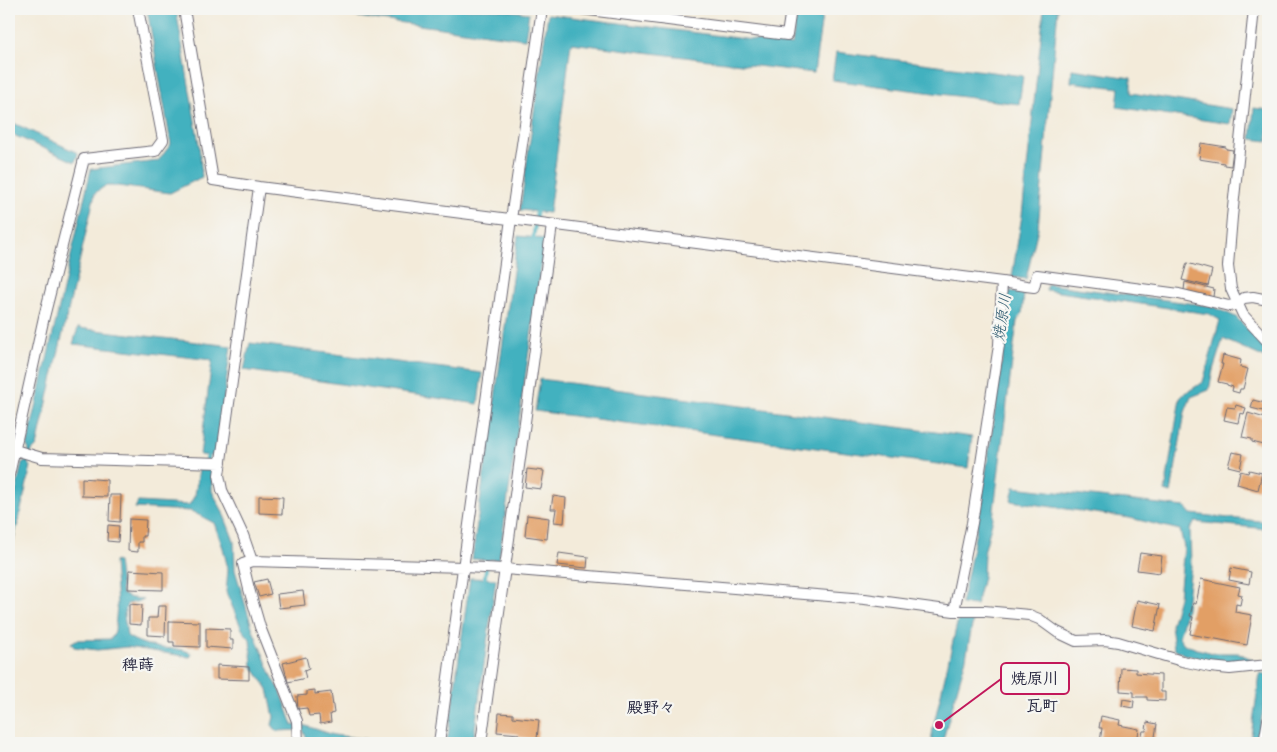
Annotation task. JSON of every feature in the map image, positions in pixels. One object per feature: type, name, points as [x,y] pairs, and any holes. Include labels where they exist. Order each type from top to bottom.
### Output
[{"type":"street","points":[[9,475],[19,452],[44,317],[84,160],[155,151],[163,140],[138,9]]},
{"type":"street","points":[[184,9],[214,180],[1026,286],[1034,286],[1037,275],[1179,294],[1230,306],[1238,304],[1244,298],[1253,297],[1268,300]]},
{"type":"street","points":[[439,743],[542,9]]},
{"type":"street","points":[[581,9],[787,35],[790,9]]},
{"type":"street","points":[[1254,9],[1228,266],[1231,289],[1243,315],[1268,342]]},
{"type":"street","points":[[252,561],[243,535],[222,490],[217,463],[259,187]]},
{"type":"street","points":[[481,742],[551,225]]},
{"type":"street","points":[[954,611],[972,523],[999,345],[1005,283]]},
{"type":"street","points":[[19,452],[42,458],[217,463]]},
{"type":"street","points":[[298,739],[297,721],[260,627],[249,589],[243,564],[252,561],[505,569],[866,599],[954,611],[984,611],[1029,615],[1076,641],[1105,640],[1118,642],[1182,661],[1210,667],[1230,669],[1268,665]]},
{"type":"street","points":[[1264,743],[1268,720]]},
{"type":"water","points":[[147,9],[176,9],[199,144],[202,177],[170,193],[105,186],[95,193],[37,446],[32,451],[28,464],[31,466],[9,561],[9,522],[22,463],[26,462],[29,450],[27,446],[91,169],[158,161],[171,144]]},
{"type":"water","points":[[297,9],[497,9],[529,13],[525,39]]},
{"type":"water","points":[[797,9],[823,9],[814,73],[571,43],[549,213],[520,210],[548,14],[792,45]]},
{"type":"water","points":[[1044,9],[1058,9],[1038,228],[1026,279],[1012,277],[1022,215]]},
{"type":"water","points":[[836,52],[1023,76],[1019,104],[832,80]]},
{"type":"water","points":[[1072,69],[1131,78],[1131,93],[1232,109],[1230,124],[1117,107],[1119,88],[1071,82]]},
{"type":"water","points":[[1254,108],[1268,110],[1268,141],[1251,139]]},
{"type":"water","points":[[9,121],[78,153],[75,162],[9,133]]},
{"type":"water","points":[[518,236],[545,239],[499,560],[472,559]]},
{"type":"water","points":[[1047,284],[1211,306],[1236,317],[1268,350],[1268,363],[1265,358],[1223,339],[1209,390],[1191,397],[1185,412],[1171,493],[1165,491],[1180,398],[1203,382],[1220,320],[1209,314],[1046,290]]},
{"type":"water","points":[[1009,291],[1024,293],[1022,314],[1017,321],[993,518],[984,553],[983,577],[976,605],[961,604],[988,458]]},
{"type":"water","points":[[78,328],[231,346],[216,456],[200,455],[212,360],[73,344]]},
{"type":"water","points":[[250,343],[482,373],[478,404],[244,370]]},
{"type":"water","points":[[540,379],[972,437],[968,468],[535,411]]},
{"type":"water","points":[[199,469],[212,469],[212,491],[222,510],[234,541],[235,570],[253,630],[272,676],[281,692],[293,725],[303,725],[334,735],[396,743],[321,743],[307,739],[303,730],[277,731],[272,725],[274,717],[268,689],[252,666],[250,639],[242,629],[226,592],[228,569],[214,523],[191,511],[135,508],[138,502],[189,505],[195,495]]},
{"type":"water","points":[[1014,487],[1185,507],[1191,514],[1268,522],[1268,529],[1195,522],[1190,529],[1191,566],[1185,615],[1179,637],[1184,644],[1197,649],[1213,653],[1239,653],[1257,662],[1218,663],[1183,654],[1174,648],[1171,625],[1179,597],[1184,547],[1180,530],[1130,518],[1011,501]]},
{"type":"water","points":[[114,561],[118,562],[122,594],[131,598],[143,599],[127,604],[124,615],[127,636],[152,646],[185,651],[192,654],[190,657],[127,647],[97,650],[74,647],[71,643],[76,640],[111,639],[115,631],[117,604]]},
{"type":"water","points":[[470,578],[496,579],[473,743],[447,743]]},
{"type":"water","points":[[959,615],[974,615],[966,658],[942,743],[931,743],[933,728]]},
{"type":"water","points":[[1260,673],[1268,675],[1268,683],[1257,743],[1250,743]]},
{"type":"building","points":[[1201,143],[1233,150],[1231,166],[1199,159]]},
{"type":"building","points":[[1187,263],[1212,270],[1208,286],[1182,280]]},
{"type":"building","points":[[1185,282],[1214,289],[1213,297],[1184,290]]},
{"type":"building","points":[[1223,355],[1241,360],[1240,367],[1248,369],[1243,389],[1240,389],[1239,393],[1232,391],[1233,387],[1218,382],[1223,364],[1221,364]]},
{"type":"building","points":[[1253,400],[1265,403],[1263,411],[1251,408]]},
{"type":"building","points":[[1236,405],[1246,408],[1244,414],[1240,413],[1238,423],[1224,420],[1227,407],[1235,408]]},
{"type":"building","points":[[1248,413],[1265,418],[1264,421],[1268,422],[1268,446],[1242,437]]},
{"type":"building","points":[[1232,452],[1243,454],[1240,469],[1228,466]]},
{"type":"building","points":[[527,469],[544,471],[541,489],[525,487]]},
{"type":"building","points":[[1249,470],[1262,473],[1258,490],[1237,484],[1240,471],[1248,473]]},
{"type":"building","points":[[82,478],[107,480],[107,497],[82,496]]},
{"type":"building","points":[[110,495],[121,495],[120,522],[109,521]]},
{"type":"building","points":[[259,496],[283,497],[282,514],[259,513]]},
{"type":"building","points":[[553,496],[566,498],[564,523],[554,522],[556,509],[551,509]]},
{"type":"building","points":[[527,515],[549,518],[547,539],[525,536]]},
{"type":"building","points":[[129,519],[146,520],[145,536],[142,536],[142,542],[138,542],[138,552],[128,551]]},
{"type":"building","points":[[108,525],[119,526],[118,542],[107,541]]},
{"type":"building","points":[[559,553],[588,557],[587,568],[557,565]]},
{"type":"building","points":[[1140,553],[1162,556],[1160,573],[1137,570]]},
{"type":"building","points":[[1231,568],[1251,572],[1249,584],[1229,580]]},
{"type":"building","points":[[129,570],[163,572],[163,590],[128,589]]},
{"type":"building","points":[[267,579],[271,594],[259,597],[254,582]]},
{"type":"building","points":[[1201,579],[1240,587],[1238,594],[1242,595],[1240,605],[1236,604],[1235,612],[1252,615],[1247,645],[1190,634],[1193,617],[1190,616],[1193,603],[1196,604]]},
{"type":"building","points":[[303,591],[305,605],[279,608],[277,594]]},
{"type":"building","points":[[1137,600],[1160,605],[1155,631],[1132,626]]},
{"type":"building","points":[[129,604],[142,605],[141,625],[129,624]]},
{"type":"building","points":[[158,606],[166,606],[165,636],[148,635],[148,618],[157,618]]},
{"type":"building","points":[[169,621],[200,622],[200,647],[174,646],[174,642],[169,642]]},
{"type":"building","points":[[206,628],[230,629],[230,640],[233,640],[233,649],[206,647]]},
{"type":"building","points":[[306,657],[309,669],[304,671],[306,678],[288,682],[283,663]]},
{"type":"building","points":[[217,665],[249,667],[249,680],[217,679]]},
{"type":"building","points":[[1121,668],[1136,669],[1136,673],[1161,675],[1161,692],[1165,692],[1165,701],[1147,700],[1147,697],[1134,697],[1134,692],[1120,691]]},
{"type":"building","points":[[315,690],[315,694],[331,692],[334,713],[330,714],[331,722],[320,724],[319,715],[309,716],[307,708],[298,709],[297,696],[307,695],[307,691]]},
{"type":"building","points":[[1123,699],[1134,701],[1133,708],[1122,706]]},
{"type":"building","points":[[499,713],[513,714],[513,717],[539,720],[537,739],[518,737],[519,734],[497,732]]},
{"type":"building","points":[[1101,716],[1120,720],[1119,725],[1139,729],[1137,743],[1100,742],[1102,728],[1099,728]]},
{"type":"building","points":[[1147,722],[1157,724],[1154,743],[1140,743],[1143,731],[1146,731]]},
{"type":"waterway","points":[[533,241],[537,208]]},
{"type":"waterway","points":[[205,469],[208,455]]},
{"type":"waterway","points":[[484,583],[488,555]]},
{"type":"place","name":"焼原川","points":[[939,725]]},
{"type":"district","name":"稗蒔","points":[[138,664]]},
{"type":"district","name":"瓦町","points":[[1042,705]]},
{"type":"district","name":"殿野々","points":[[651,707]]}]
